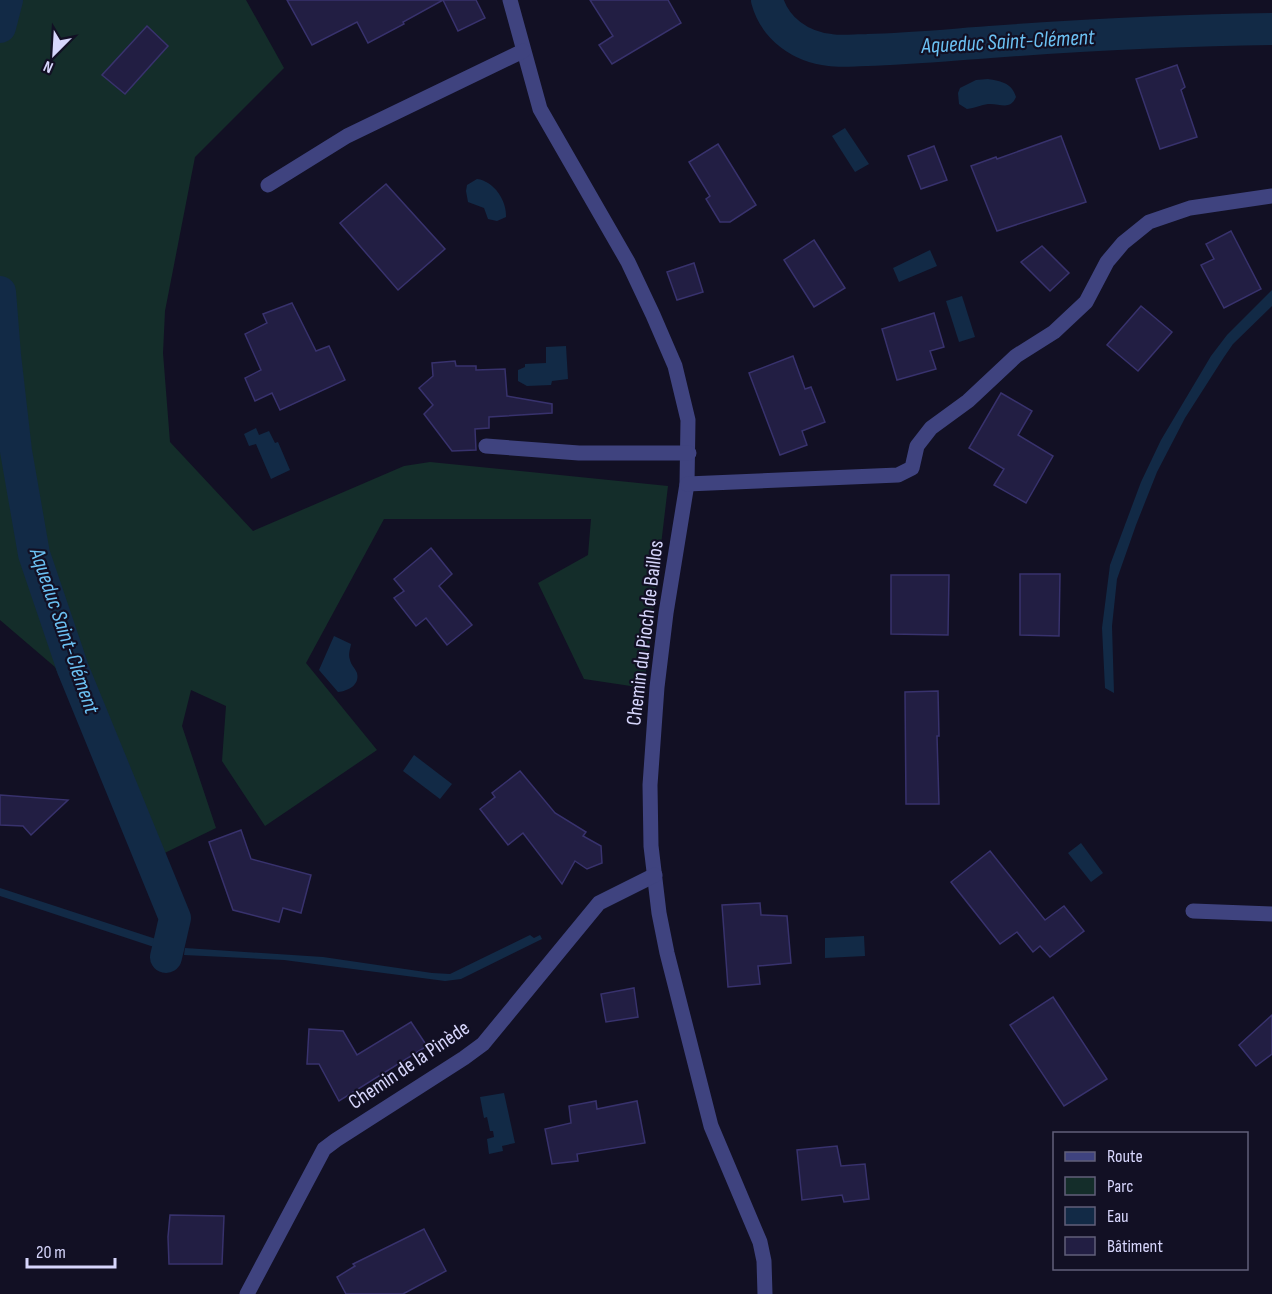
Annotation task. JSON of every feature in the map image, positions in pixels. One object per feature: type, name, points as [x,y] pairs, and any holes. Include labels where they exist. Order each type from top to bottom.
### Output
[{"type":"street","name":"Chemin du Pioch de Baillos","points":[[510,0],[540,109],[628,262],[675,366],[688,420],[687,484],[666,613],[657,687],[650,785],[651,846],[659,914],[687,1032],[711,1126],[760,1242],[764,1261],[765,1294]]},
{"type":"street","points":[[268,185],[347,136],[524,51]]},
{"type":"street","points":[[687,484],[898,475],[912,468],[917,446],[931,428],[968,401],[1016,356],[1054,332],[1086,302],[1107,262],[1123,243],[1149,222],[1190,208],[1272,196]]},
{"type":"street","points":[[486,446],[579,453],[688,453]]},
{"type":"street","name":"Chemin de la Pinède","points":[[247,1294],[324,1149],[483,1044],[598,903],[655,875]]},
{"type":"street","points":[[1193,911],[1272,914]]},
{"type":"green space","points":[[0,0],[246,0],[284,68],[195,157],[165,311],[163,353],[170,442],[253,531],[404,466],[430,462],[668,486],[644,688],[584,679],[538,583],[588,555],[591,519],[384,519],[306,663],[377,750],[265,826],[222,761],[226,706],[191,690],[182,726],[216,828],[142,864],[55,667],[0,620],[0,452],[5,449],[0,361]]},
{"type":"water","points":[[988,79],[1009,86],[1016,97],[1014,101],[1008,105],[988,104],[967,109],[959,104],[960,88],[976,80]]},
{"type":"water","points":[[845,128],[869,164],[855,172],[832,136]]},
{"type":"water","points":[[477,179],[489,184],[502,198],[506,217],[497,221],[488,219],[484,208],[468,202],[467,185]]},
{"type":"water","points":[[930,250],[937,266],[899,282],[893,268]]},
{"type":"water","points":[[1272,290],[1272,306],[1233,344],[1185,418],[1157,472],[1136,525],[1117,579],[1112,626],[1114,693],[1105,688],[1102,628],[1110,565],[1141,482],[1161,440],[1211,356],[1227,335]]},
{"type":"water","points":[[962,296],[975,337],[959,342],[946,301]]},
{"type":"water","points":[[566,346],[568,379],[552,381],[551,385],[527,386],[518,381],[518,370],[525,367],[525,364],[546,363],[546,347]]},
{"type":"water","points":[[256,428],[259,435],[269,431],[275,443],[278,442],[290,470],[271,479],[256,444],[249,446],[244,434]]},
{"type":"water","points":[[334,636],[351,644],[349,658],[357,673],[357,681],[352,687],[338,692],[319,670]]},
{"type":"water","points":[[414,755],[452,784],[440,799],[403,771]]},
{"type":"water","points":[[1081,843],[1103,873],[1091,882],[1068,853]]},
{"type":"water","points":[[0,888],[159,940],[157,948],[0,896]]},
{"type":"water","points":[[530,935],[534,938],[540,935],[542,939],[461,979],[445,981],[284,960],[184,955],[185,948],[323,957],[450,974]]},
{"type":"water","points":[[864,936],[865,956],[825,958],[825,938]]},
{"type":"water","points":[[504,1093],[515,1143],[502,1146],[503,1151],[489,1154],[487,1139],[494,1137],[487,1117],[484,1118],[480,1097]]},
{"type":"building","points":[[287,0],[443,0],[368,43],[357,22],[312,45]]},
{"type":"building","points":[[443,0],[476,0],[485,18],[458,31]]},
{"type":"building","points":[[590,0],[668,0],[681,23],[612,64],[599,45],[613,36]]},
{"type":"building","points":[[147,26],[168,46],[125,94],[102,75]]},
{"type":"building","points":[[1177,65],[1185,87],[1181,90],[1197,137],[1160,149],[1136,79]]},
{"type":"building","points":[[1061,136],[1086,202],[997,231],[971,166]]},
{"type":"building","points":[[718,144],[756,205],[730,222],[720,222],[706,199],[710,196],[689,162]]},
{"type":"building","points":[[934,146],[947,180],[921,189],[908,156]]},
{"type":"building","points":[[386,184],[445,249],[398,290],[340,223]]},
{"type":"building","points":[[1231,231],[1261,289],[1224,308],[1201,265],[1214,259],[1206,244]]},
{"type":"building","points":[[814,240],[845,288],[814,307],[784,260]]},
{"type":"building","points":[[1042,246],[1069,273],[1050,291],[1021,262]]},
{"type":"building","points":[[694,263],[703,292],[677,300],[667,272]]},
{"type":"building","points":[[292,303],[316,351],[329,346],[345,380],[280,410],[272,393],[255,401],[245,378],[261,370],[245,334],[267,323],[263,314]]},
{"type":"building","points":[[1141,306],[1172,332],[1138,371],[1107,345]]},
{"type":"building","points":[[934,313],[944,347],[930,351],[936,369],[897,380],[882,329]]},
{"type":"building","points":[[793,356],[805,389],[811,387],[825,422],[802,431],[807,445],[780,455],[749,373]]},
{"type":"building","points":[[455,361],[456,366],[476,366],[476,370],[505,369],[507,396],[552,404],[552,413],[489,417],[489,428],[475,429],[476,450],[452,451],[424,414],[433,405],[419,388],[433,376],[432,363]]},
{"type":"building","points":[[1001,393],[1032,411],[1018,435],[1053,456],[1026,503],[994,485],[1004,469],[969,448]]},
{"type":"building","points":[[431,548],[452,574],[439,586],[472,625],[447,645],[426,618],[416,626],[394,598],[404,591],[394,579]]},
{"type":"building","points":[[1020,574],[1060,574],[1059,636],[1020,635]]},
{"type":"building","points":[[891,575],[949,575],[948,635],[891,634]]},
{"type":"building","points":[[938,691],[939,804],[906,804],[905,692]]},
{"type":"building","points":[[520,771],[555,813],[586,832],[583,836],[601,846],[602,863],[587,869],[575,861],[562,884],[523,833],[508,845],[480,809],[495,797],[492,793]]},
{"type":"building","points":[[0,795],[68,800],[31,835],[23,826],[0,825]]},
{"type":"building","points":[[241,830],[251,859],[311,875],[301,913],[283,908],[279,922],[233,910],[209,842]]},
{"type":"building","points":[[990,851],[1045,920],[1064,906],[1084,931],[1050,957],[1040,946],[1033,952],[1017,932],[1000,944],[951,882]]},
{"type":"building","points":[[760,903],[761,915],[787,916],[791,963],[758,966],[760,984],[728,987],[722,905]]},
{"type":"building","points":[[634,988],[638,1017],[606,1022],[601,994]]},
{"type":"building","points":[[1053,997],[1107,1079],[1064,1106],[1010,1025]]},
{"type":"building","points":[[1272,1015],[1272,1054],[1256,1066],[1239,1045]]},
{"type":"building","points":[[411,1022],[427,1046],[339,1101],[319,1064],[307,1064],[309,1029],[343,1031],[357,1055]]},
{"type":"building","points":[[596,1101],[597,1109],[637,1101],[645,1143],[577,1154],[578,1161],[552,1164],[545,1129],[571,1123],[569,1106]]},
{"type":"building","points":[[837,1146],[841,1166],[865,1164],[869,1199],[844,1202],[842,1195],[802,1200],[797,1150]]},
{"type":"building","points":[[170,1215],[224,1216],[222,1264],[169,1264]]},
{"type":"building","points":[[424,1229],[446,1271],[403,1294],[346,1294],[337,1277],[355,1266],[353,1264]]},
{"type":"waterway","name":"Aqueduc Saint-Clément","points":[[0,27],[7,0]]},
{"type":"waterway","name":"Aqueduc Saint-Clément","points":[[767,0],[776,20],[799,41],[819,48],[839,51],[1131,33],[1272,29]]},
{"type":"waterway","name":"Aqueduc Saint-Clément","points":[[0,292],[16,451],[34,554],[73,669],[175,918],[166,957]]}]
